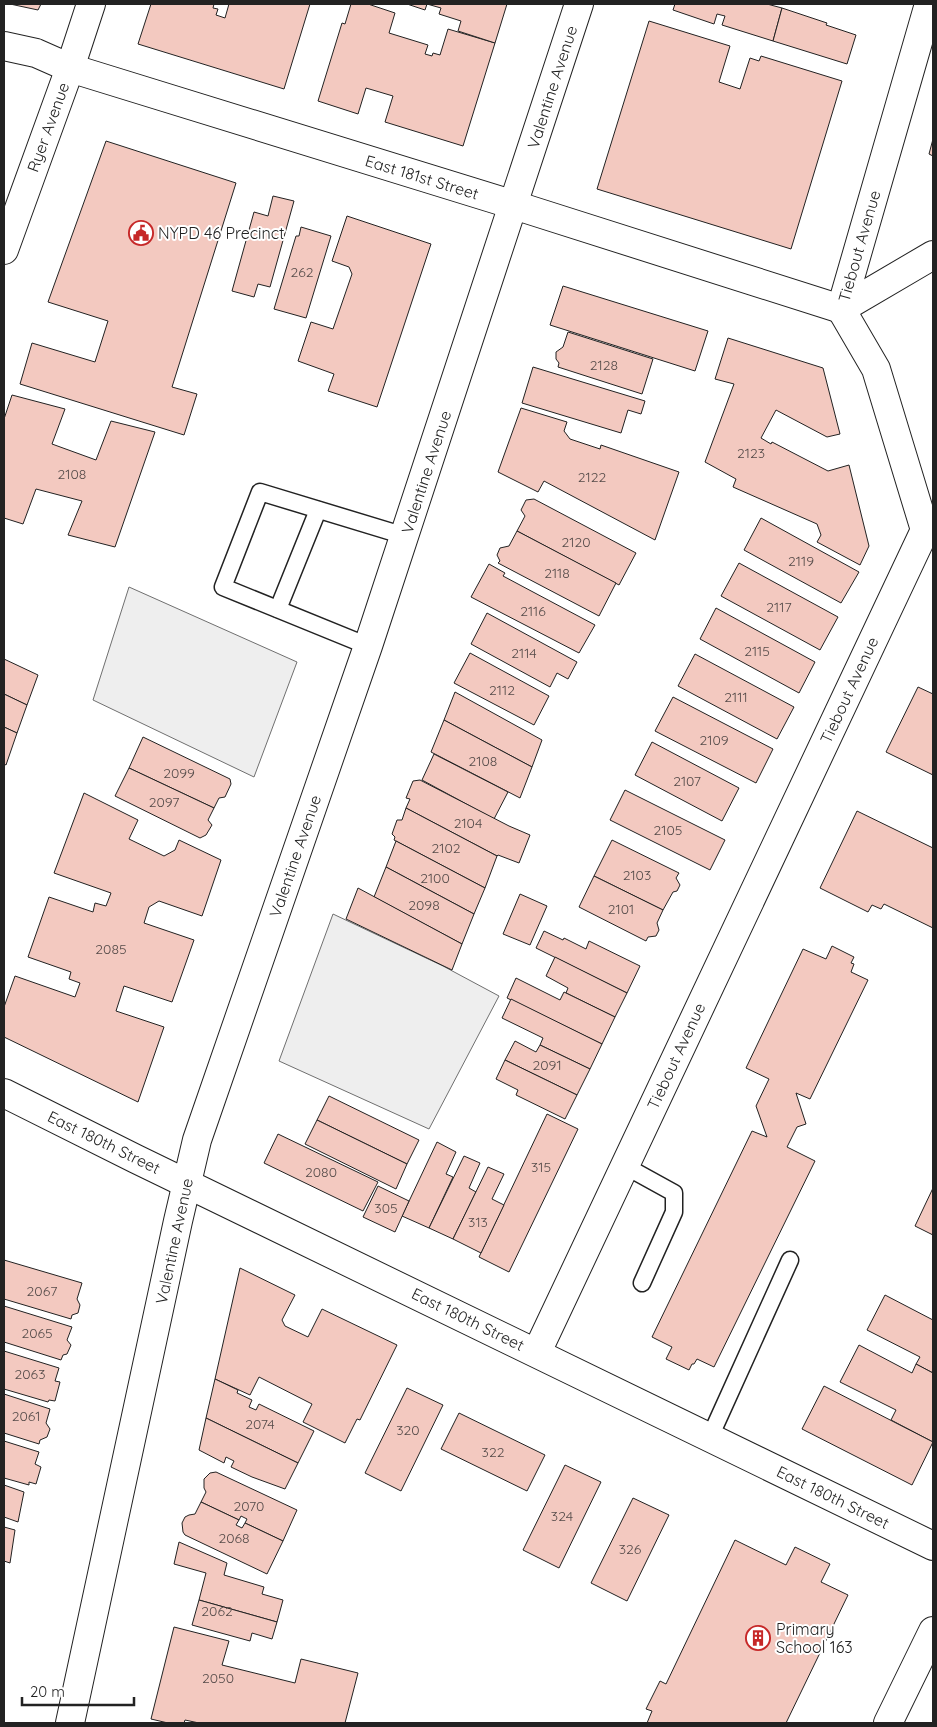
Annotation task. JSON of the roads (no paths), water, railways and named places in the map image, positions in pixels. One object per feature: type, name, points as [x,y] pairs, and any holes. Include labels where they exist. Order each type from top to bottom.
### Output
[{"type":"street","name":"Ryer Avenue","points":[[4,250],[70,68],[91,4]]},
{"type":"street","name":"Valentine Avenue","points":[[70,1723],[186,1182],[197,1140],[405,536],[579,4]]},
{"type":"street","name":"Tiebout Avenue","points":[[537,1352],[925,530],[876,369],[841,309],[929,4]]},
{"type":"street","name":"East 181st Street","points":[[4,46],[36,53],[70,68],[514,205],[841,309]]},
{"type":"street","points":[[841,309],[933,255]]},
{"type":"street","name":"East 180th Street","points":[[4,1093],[933,1546]]},
{"type":"street","points":[[888,1723],[933,1631]]},
{"type":"lane","points":[[368,646],[223,587],[260,492],[405,536]]},
{"type":"lane","points":[[278,609],[318,510]]},
{"type":"lane","points":[[625,1166],[674,1193],[674,1212],[642,1283]]},
{"type":"lane","points":[[710,1437],[790,1260]]},
{"type":"place","name":"NYPD 46 Precinct","points":[[141,233]]},
{"type":"place","name":"Primary School 163","points":[[758,1638]]}]
